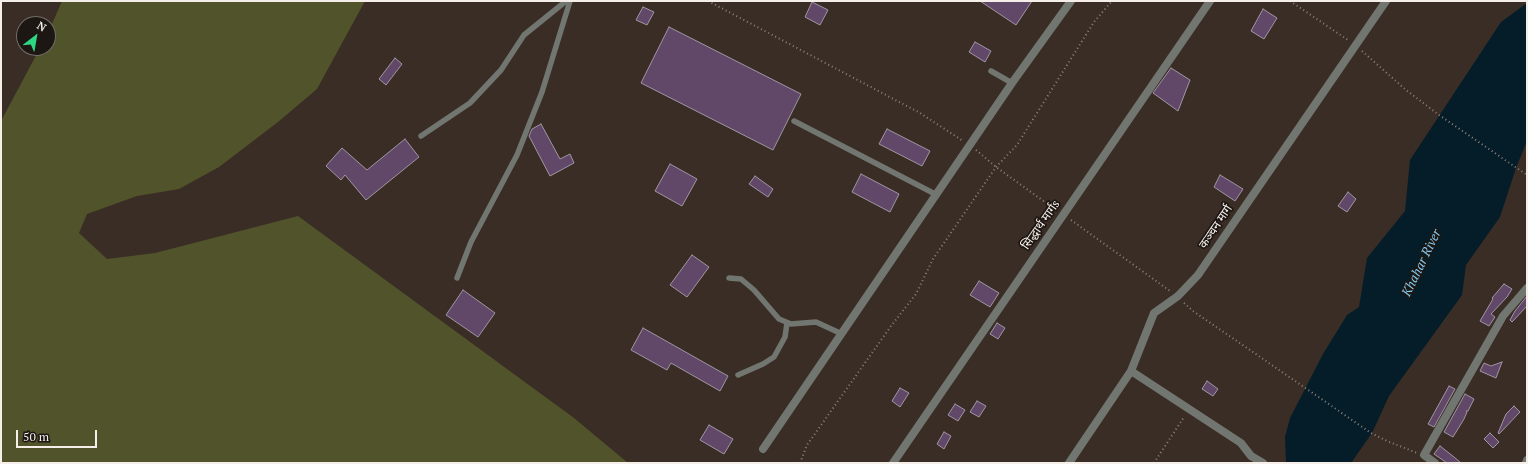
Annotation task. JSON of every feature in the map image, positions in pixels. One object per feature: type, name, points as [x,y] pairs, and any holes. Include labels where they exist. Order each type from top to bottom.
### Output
[{"type":"street","points":[[763,449],[1012,83],[1071,1]]},
{"type":"street","name":"सिद्धार्थ मार्गs","points":[[892,463],[1210,1]]},
{"type":"street","name":"कञ्चन मार्ग","points":[[1069,463],[1131,371],[1154,313],[1178,296],[1198,275],[1386,1]]},
{"type":"street","points":[[1435,463],[1424,455],[1503,316],[1527,288]]},
{"type":"street","points":[[1131,371],[1241,443],[1251,456],[1263,463]]},
{"type":"lane","points":[[421,136],[470,103],[501,70],[524,35],[566,1]]},
{"type":"lane","points":[[457,278],[471,242],[517,155],[542,92],[570,1]]},
{"type":"lane","points":[[991,71],[1012,83]]},
{"type":"lane","points":[[794,121],[936,195]]},
{"type":"lane","points":[[729,278],[741,279],[754,290],[779,319],[787,323],[816,322],[842,334]]},
{"type":"lane","points":[[738,375],[763,364],[774,357],[785,337],[787,323]]},
{"type":"path","points":[[708,1],[920,113],[970,146],[996,167],[1178,296],[1193,311],[1372,433],[1387,441],[1424,455]]},
{"type":"path","points":[[800,463],[807,445],[891,326],[916,294],[933,259],[996,167],[1016,145],[1094,22],[1112,1]]},
{"type":"path","points":[[1290,1],[1355,45],[1406,90],[1440,115],[1527,175]]},
{"type":"path","points":[[1154,463],[1190,409]]},
{"type":"green space","points":[[62,1],[365,1],[317,89],[278,122],[219,167],[179,189],[137,196],[87,214],[79,233],[107,259],[155,253],[298,216],[574,418],[628,463],[1,463],[1,121],[36,56],[56,56],[55,16]]},
{"type":"water","name":"Khahar River","points":[[1527,3],[1527,141],[1516,168],[1500,217],[1466,265],[1462,295],[1389,396],[1372,433],[1351,463],[1286,463],[1285,437],[1290,418],[1323,354],[1347,315],[1359,307],[1367,258],[1405,211],[1410,160],[1501,22]]},
{"type":"building","points":[[980,1],[1032,1],[1016,25]]},
{"type":"building","points":[[812,2],[828,10],[820,25],[805,17]]},
{"type":"building","points":[[643,7],[654,12],[647,25],[636,20]]},
{"type":"building","points":[[1263,9],[1277,18],[1264,39],[1251,31]]},
{"type":"building","points":[[669,27],[801,94],[773,150],[641,83]]},
{"type":"building","points":[[975,42],[991,51],[985,62],[969,52]]},
{"type":"building","points":[[395,58],[402,64],[386,85],[379,79]]},
{"type":"building","points":[[1171,68],[1190,80],[1178,111],[1153,93]]},
{"type":"building","points":[[541,124],[560,159],[570,154],[574,163],[550,176],[529,136],[532,129]]},
{"type":"building","points":[[887,129],[930,151],[922,166],[879,144]]},
{"type":"building","points":[[405,139],[419,157],[366,200],[345,175],[341,180],[326,166],[342,148],[367,170]]},
{"type":"building","points":[[670,164],[697,179],[682,206],[655,191]]},
{"type":"building","points":[[861,174],[899,194],[890,212],[852,192]]},
{"type":"building","points":[[1220,175],[1243,189],[1235,201],[1214,187]]},
{"type":"building","points":[[755,176],[773,189],[768,197],[749,184]]},
{"type":"building","points":[[1348,192],[1356,199],[1347,212],[1338,206]]},
{"type":"building","points":[[692,255],[709,267],[687,297],[670,285]]},
{"type":"building","points":[[979,281],[999,293],[990,307],[970,295]]},
{"type":"building","points":[[1504,284],[1512,289],[1507,297],[1491,314],[1495,317],[1489,326],[1480,321],[1493,299],[1492,298]]},
{"type":"building","points":[[463,290],[495,313],[478,337],[446,315]]},
{"type":"building","points":[[1527,296],[1527,306],[1512,322],[1510,320],[1515,311]]},
{"type":"building","points":[[997,323],[1005,328],[998,339],[990,334]]},
{"type":"building","points":[[643,328],[728,376],[720,391],[671,363],[667,370],[631,350]]},
{"type":"building","points":[[1502,362],[1496,378],[1480,371],[1484,363],[1491,366]]},
{"type":"building","points":[[1207,381],[1218,389],[1213,396],[1202,389]]},
{"type":"building","points":[[1449,386],[1455,389],[1434,427],[1428,424]]},
{"type":"building","points":[[900,388],[909,393],[900,407],[892,401]]},
{"type":"building","points":[[1465,394],[1474,399],[1453,437],[1444,432]]},
{"type":"building","points":[[977,401],[986,406],[979,417],[970,412]]},
{"type":"building","points":[[955,404],[965,410],[958,421],[948,415]]},
{"type":"building","points":[[1514,406],[1520,412],[1499,434],[1498,433],[1506,414]]},
{"type":"building","points":[[709,425],[733,439],[724,454],[700,440]]},
{"type":"building","points":[[944,432],[951,436],[944,449],[937,444]]},
{"type":"building","points":[[1490,433],[1499,442],[1493,448],[1484,439]]},
{"type":"building","points":[[1440,446],[1461,463],[1447,463],[1434,454]]}]
